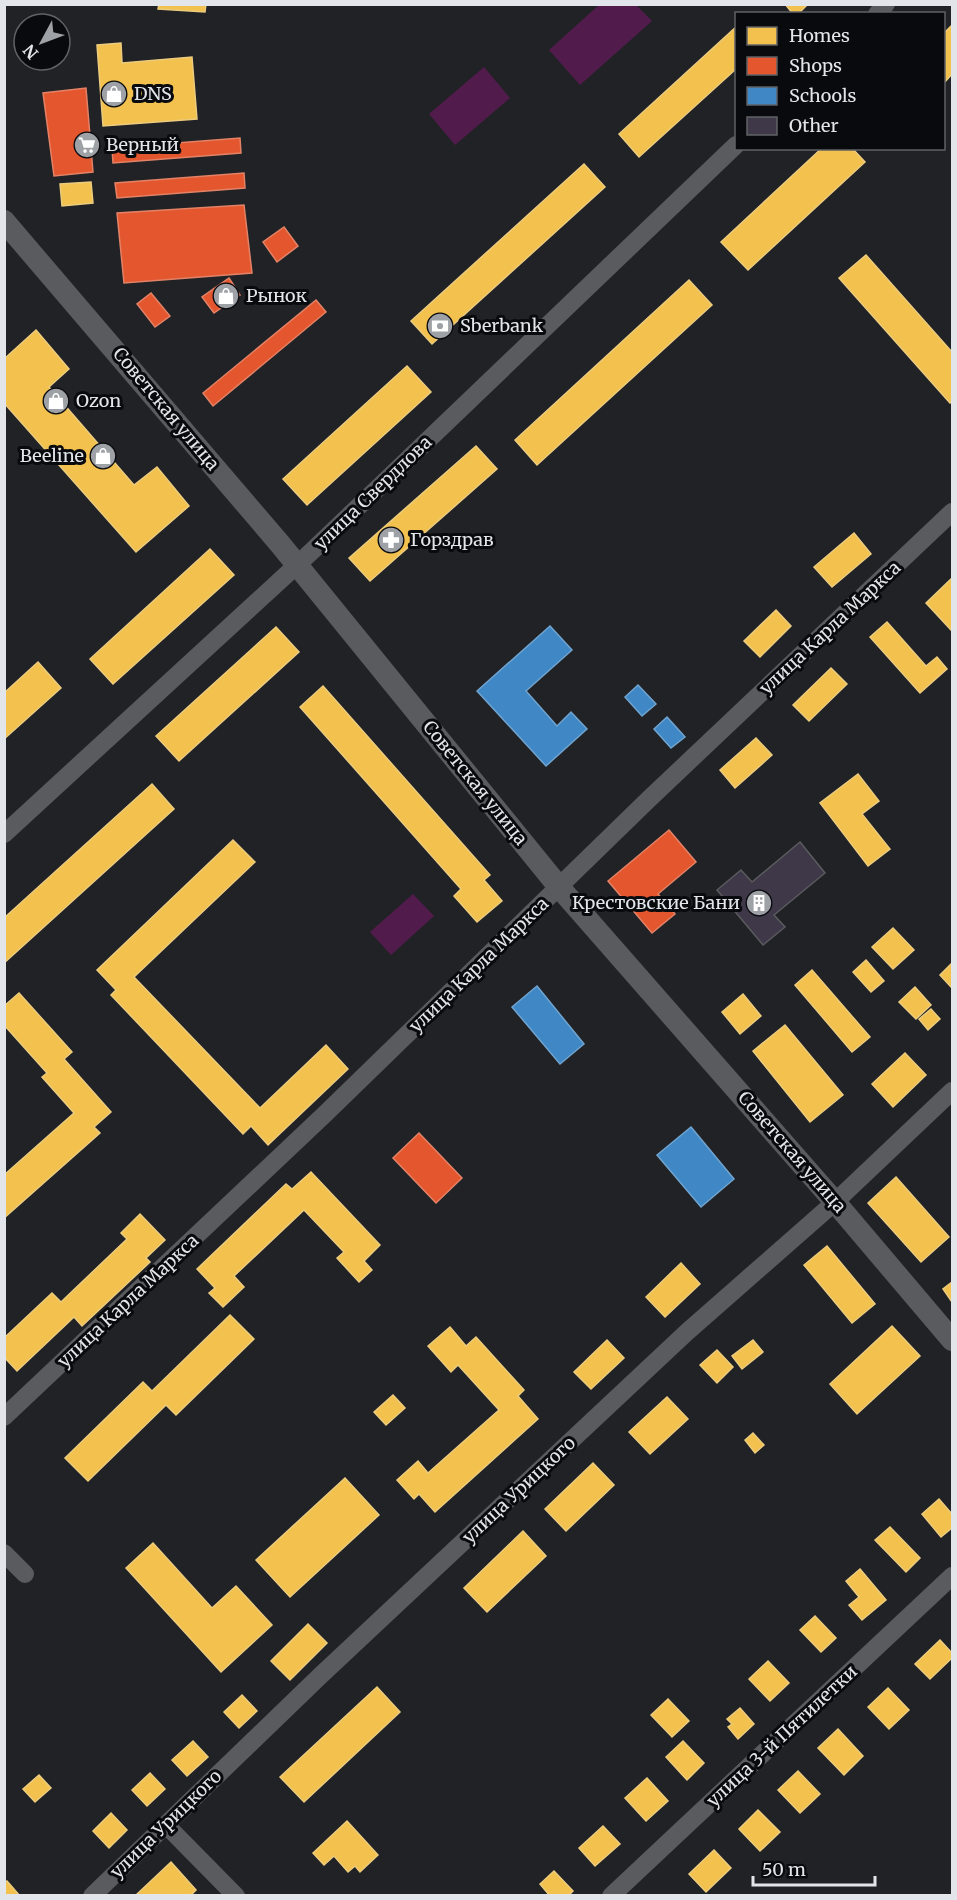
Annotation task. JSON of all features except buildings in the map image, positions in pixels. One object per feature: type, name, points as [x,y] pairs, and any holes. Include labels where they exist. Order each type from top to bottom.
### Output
[{"type":"street","name":"улица Свердлова","points":[[4,834],[297,565],[735,146]]},
{"type":"street","name":"Советская улица","points":[[4,221],[297,565],[560,887],[836,1202],[952,1340]]},
{"type":"street","name":"улица Карла Маркса","points":[[4,1417],[333,1107],[658,791],[952,512]]},
{"type":"street","name":"улица Урицкого","points":[[92,1896],[320,1676],[670,1348],[836,1202],[952,1091]]},
{"type":"street","points":[[4,1553],[25,1574]]},
{"type":"street","name":"улица 3-й Пятилетки","points":[[611,1896],[952,1576]]},
{"type":"street","points":[[166,1825],[236,1896]]},
{"type":"shaded area","points":[[600,4],[636,5],[652,21],[580,85],[549,50]]},
{"type":"shaded area","points":[[484,67],[510,98],[455,145],[429,114]]},
{"type":"shaded area","points":[[413,894],[434,916],[391,955],[370,932]]},
{"type":"place","name":"DNS","points":[[114,94]]},
{"type":"place","name":"Верный","points":[[87,145]]},
{"type":"place","name":"Рынок","points":[[226,296]]},
{"type":"place","name":"Sberbank","points":[[440,326]]},
{"type":"place","name":"Ozon","points":[[56,401]]},
{"type":"place","name":"Beeline","points":[[103,456]]},
{"type":"place","name":"Горздрав","points":[[391,540]]},
{"type":"place","name":"Крестовские Бани","points":[[759,903]]}]
